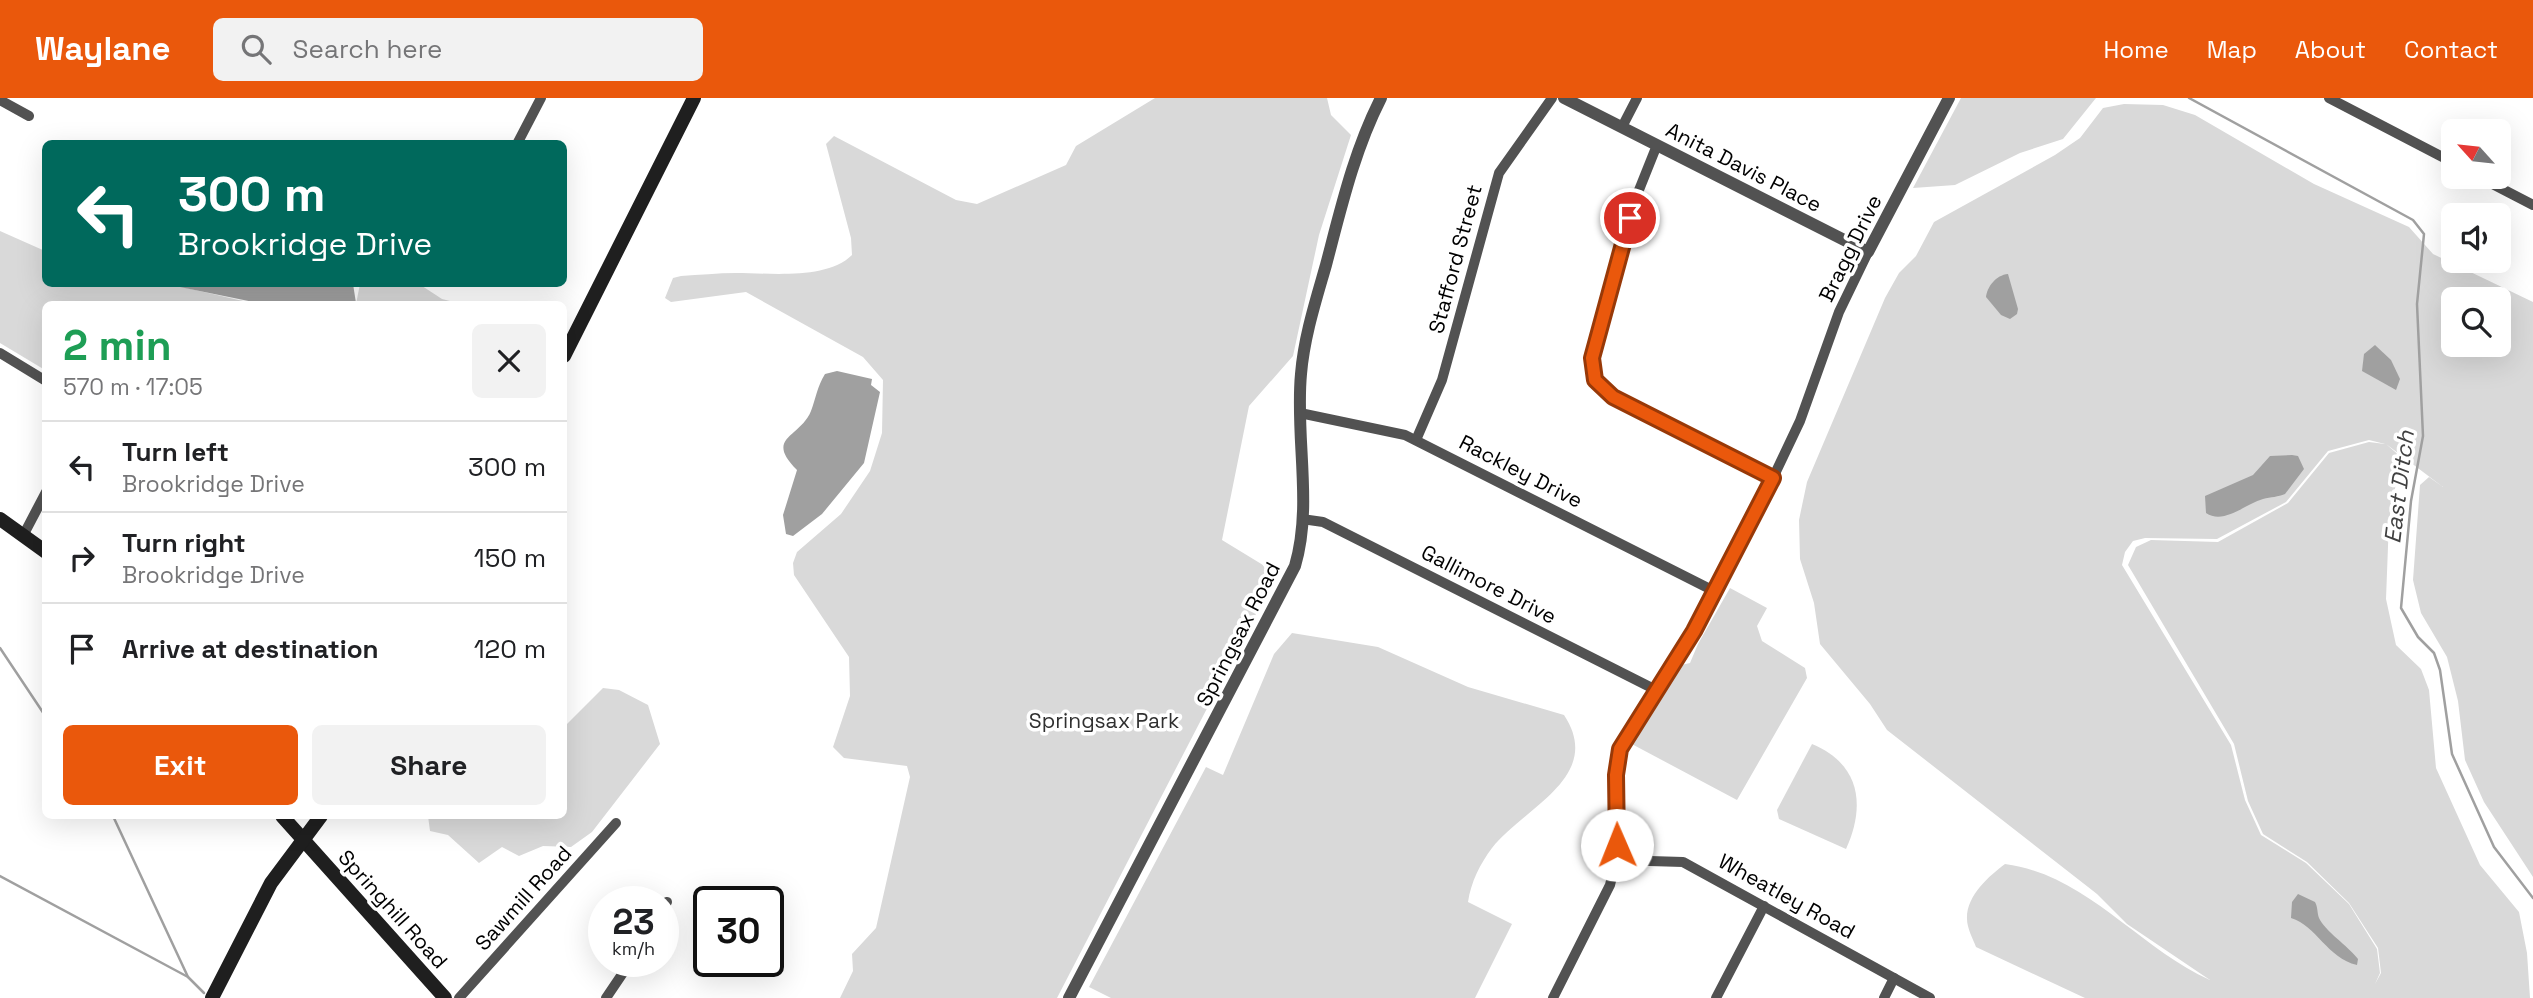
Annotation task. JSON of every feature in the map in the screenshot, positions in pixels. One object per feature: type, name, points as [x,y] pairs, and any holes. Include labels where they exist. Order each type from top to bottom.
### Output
[{"type":"main road","points":[[567,350],[694,98]]},
{"type":"main road","points":[[0,519],[42,549]]},
{"type":"main road","name":"Springhill Road","points":[[285,819],[445,998]]},
{"type":"main road","points":[[212,998],[271,883],[319,819]]},
{"type":"street","points":[[519,140],[541,98]]},
{"type":"street","name":"Springsax Road","points":[[1069,998],[1287,584],[1299,552],[1302,519],[1301,373],[1317,299],[1352,171],[1381,98]]},
{"type":"street","name":"Stafford Street","points":[[1416,439],[1442,380],[1499,173],[1552,98]]},
{"type":"street","name":"Anita Davis Place","points":[[1564,98],[1868,252]]},
{"type":"street","points":[[1622,127],[1637,98]]},
{"type":"street","name":"Bragg Drive","points":[[1553,998],[1606,894],[1616,860],[1616,775],[1620,749],[1694,631],[1773,478],[1800,421],[1839,312],[1949,98]]},
{"type":"street","points":[[2329,98],[2441,156]]},
{"type":"street","points":[[0,100],[29,116]]},
{"type":"street","points":[[1657,145],[1636,195],[1592,358],[1592,373],[1600,387],[1613,397],[1773,478]]},
{"type":"street","points":[[2502,189],[2533,205]]},
{"type":"street","points":[[0,353],[42,379]]},
{"type":"street","name":"Rackley Drive","points":[[1300,413],[1416,439],[1714,591]]},
{"type":"street","points":[[24,534],[42,500]]},
{"type":"street","name":"Gallimore Drive","points":[[1302,519],[1323,522],[1656,690]]},
{"type":"street","name":"Sawmill Road","points":[[459,998],[616,823]]},
{"type":"street","name":"Wheatley Road","points":[[1616,860],[1683,862],[1930,998]]},
{"type":"street","points":[[1716,998],[1764,906]]},
{"type":"street","points":[[606,998],[620,977]]},
{"type":"street","points":[[1884,998],[1894,978]]},
{"type":"green space","name":"Springsax Park","points":[[1155,98],[1327,98],[1331,115],[1351,135],[1319,235],[1293,356],[1249,406],[1222,540],[1263,565],[1272,583],[1057,998],[840,998],[853,971],[852,954],[876,928],[910,777],[907,766],[844,758],[833,747],[850,696],[849,657],[794,575],[793,563],[797,552],[841,514],[870,471],[882,433],[883,380],[863,357],[746,292],[671,302],[665,298],[673,278],[681,276],[813,272],[841,263],[852,255],[851,238],[826,144],[834,136],[956,200],[977,204],[1066,165],[1076,146]]},
{"type":"green space","points":[[1961,98],[2096,98],[2063,139],[2020,153],[1955,185],[1913,188]]},
{"type":"green space","points":[[2124,104],[2163,105],[2195,115],[2314,184],[2409,227],[2433,254],[2441,258],[2441,273],[2473,273],[2502,287],[2441,287],[2441,357],[2511,357],[2511,291],[2533,302],[2533,877],[2484,802],[2465,760],[2458,701],[2447,657],[2421,613],[2413,580],[2420,485],[2429,477],[2443,487],[2386,444],[2401,457],[2389,520],[2386,599],[2396,645],[2421,669],[2429,690],[2436,768],[2480,865],[2519,912],[2527,953],[2530,998],[2085,998],[1976,947],[1967,922],[1970,902],[1986,881],[2005,864],[2034,871],[2061,882],[2087,897],[2159,950],[2210,980],[2127,924],[2097,894],[1887,730],[1870,704],[1820,644],[1814,603],[1800,559],[1799,520],[1807,482],[1885,298],[1899,273],[1916,256],[1934,222],[2055,155],[2080,138],[2103,108]],"holes":[[[2369,440],[2385,444],[2369,442],[2329,453],[2288,503],[2218,542],[2151,540],[2136,547],[2128,565],[2234,744],[2248,801],[2263,834],[2307,862],[2349,903],[2378,948],[2381,973],[2375,984],[2380,973],[2377,949],[2349,904],[2306,863],[2261,835],[2245,800],[2231,745],[2122,565],[2125,552],[2133,541],[2145,538],[2217,539],[2286,502],[2328,451]]]},
{"type":"green space","points":[[0,231],[42,250],[42,287],[182,287],[243,301],[42,301],[42,368],[0,343]]},
{"type":"green space","points":[[359,287],[424,287],[450,301],[357,301]]},
{"type":"green space","points":[[1730,588],[1767,608],[1757,626],[1762,641],[1805,668],[1807,678],[1737,800],[1628,742],[1677,666],[1690,663]]},
{"type":"green space","points":[[1292,633],[1378,647],[1468,687],[1564,715],[1574,737],[1574,756],[1567,774],[1555,790],[1492,848],[1471,887],[1468,902],[1512,924],[1475,998],[1111,998],[1089,987],[1206,767],[1223,775],[1274,654]]},
{"type":"green space","points":[[603,688],[619,690],[648,705],[660,744],[592,832],[571,847],[543,846],[519,856],[502,847],[479,863],[448,835],[430,831],[428,819],[567,819],[567,724]]},
{"type":"green space","points":[[1812,744],[1828,752],[1840,763],[1849,774],[1854,788],[1856,817],[1846,849],[1779,819],[1777,810]]},
{"type":"shaded area","points":[[2008,274],[2018,309],[2017,314],[2010,319],[2001,315],[1986,297],[1993,282]]},
{"type":"shaded area","points":[[180,287],[353,287],[356,301],[248,301]]},
{"type":"shaded area","points":[[2375,345],[2391,360],[2400,379],[2396,390],[2362,371],[2364,354]]},
{"type":"shaded area","points":[[837,371],[872,379],[871,385],[880,392],[864,463],[822,514],[793,536],[786,534],[783,515],[797,470],[784,451],[784,444],[806,420],[825,374]]},
{"type":"shaded area","points":[[2270,456],[2298,456],[2304,469],[2285,494],[2263,499],[2220,517],[2206,513],[2205,496],[2253,475]]},
{"type":"shaded area","points":[[2298,894],[2315,902],[2322,923],[2358,959],[2357,965],[2338,956],[2308,928],[2291,918],[2292,902]]},
{"type":"waterway","name":"East Ditch","points":[[2189,98],[2413,220],[2424,234],[2417,304],[2423,436],[2411,501],[2401,608],[2418,637],[2434,653],[2440,670],[2452,754],[2494,847],[2533,898]]},
{"type":"waterway","points":[[0,648],[42,711]]},
{"type":"waterway","points":[[114,819],[188,977],[204,993]]},
{"type":"waterway","points":[[0,876],[188,977]]},
{"type":"route","points":[[1617,845],[1616,775],[1620,749],[1694,631],[1773,478],[1613,397],[1595,380],[1592,358],[1630,218]]}]
